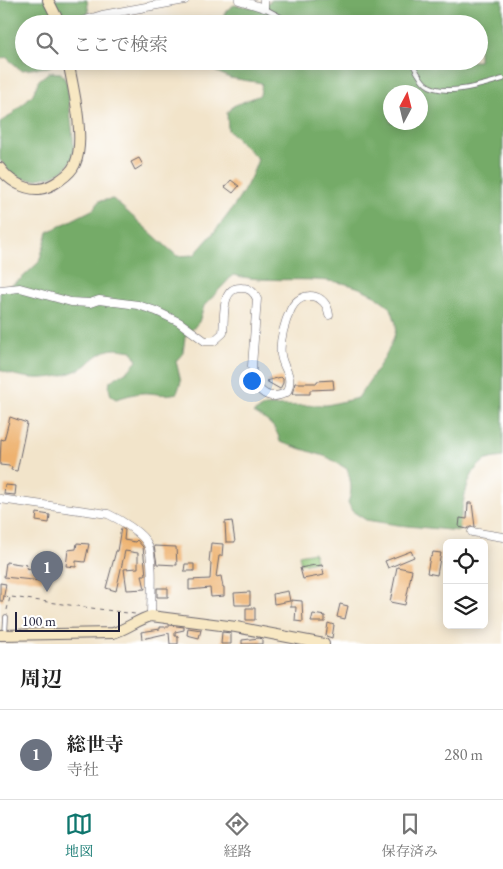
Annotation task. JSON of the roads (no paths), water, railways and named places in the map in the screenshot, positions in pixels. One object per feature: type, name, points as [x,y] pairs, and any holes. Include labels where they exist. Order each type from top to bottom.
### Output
[{"type":"street","points":[[48,0],[56,15]]},
{"type":"street","points":[[107,15],[185,0]]},
{"type":"street","points":[[239,0],[264,4]]},
{"type":"street","points":[[0,168],[16,183],[37,189],[48,188],[70,172],[77,158],[79,136],[69,70]]},
{"type":"street","points":[[0,290],[20,288],[71,302],[90,303],[99,300],[138,306],[156,311],[179,322],[205,341],[214,341],[223,333],[227,294],[232,289],[240,287],[249,289],[254,292],[257,299],[252,376],[259,390],[271,395],[281,395],[287,392],[290,386],[289,375],[281,356],[282,339],[291,309],[297,301],[305,296],[323,299],[328,306],[330,315]]},
{"type":"street","points":[[0,499],[108,514],[120,520],[148,546],[151,560],[151,616]]},
{"type":"street","points":[[472,532],[503,537]]},
{"type":"street","points":[[2,636],[113,633],[123,630],[140,619],[151,616],[236,627],[324,644]]},
{"type":"lane","points":[[264,4],[280,15]]},
{"type":"lane","points":[[417,70],[426,84],[443,90],[464,88],[503,79]]},
{"type":"lane","points":[[2,636],[6,617]]},
{"type":"place","name":"総世寺","points":[[47,592]]}]
